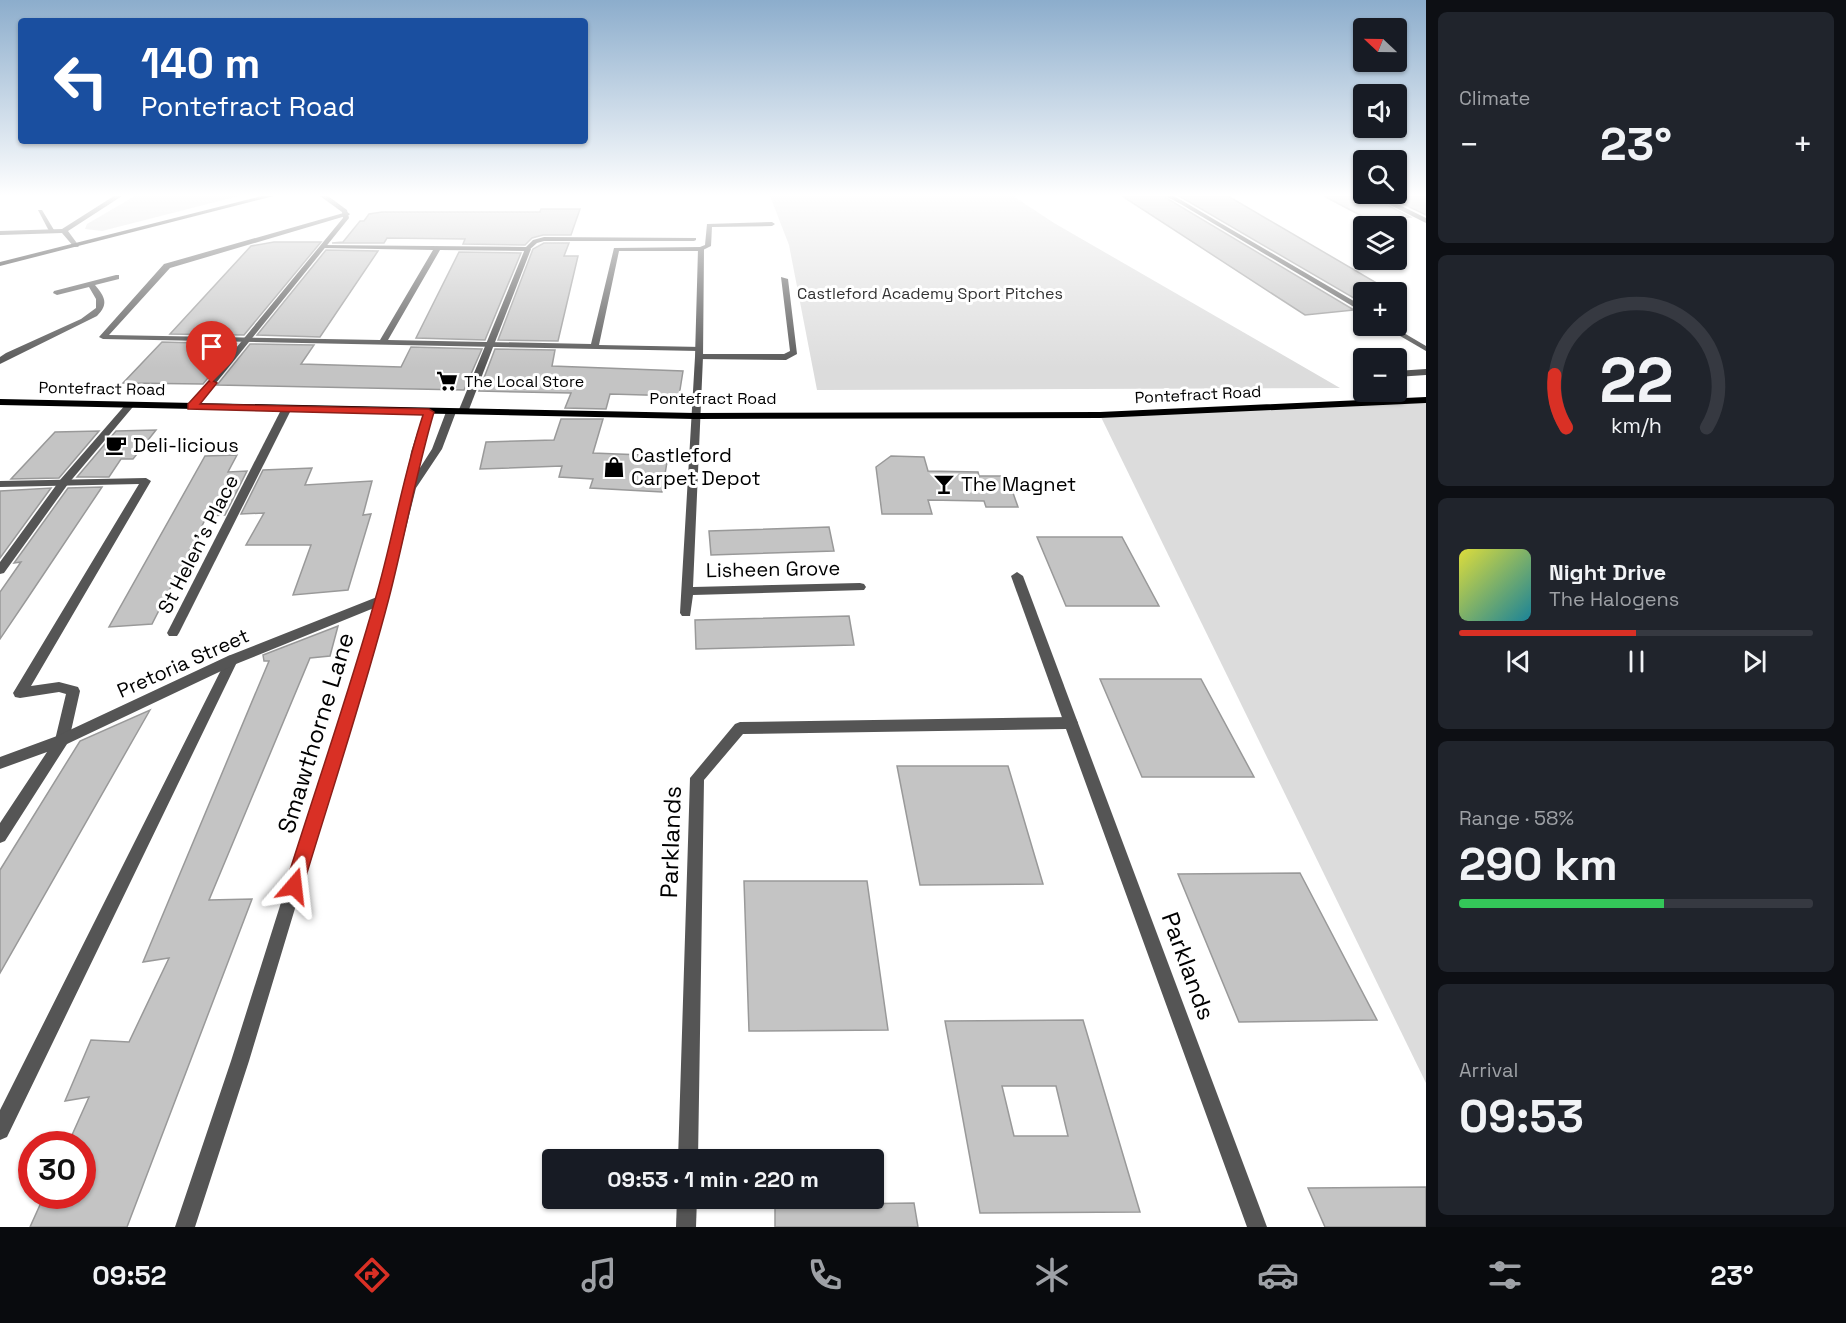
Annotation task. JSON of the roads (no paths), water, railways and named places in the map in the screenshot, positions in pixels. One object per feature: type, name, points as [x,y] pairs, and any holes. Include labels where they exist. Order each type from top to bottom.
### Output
[{"type":"main road","name":"Pontefract Road","points":[[0,402],[695,416],[1100,415],[1353,398]]},
{"type":"main road","name":"Pontefract Road","points":[[1407,398],[1426,400]]},
{"type":"street","points":[[0,264],[45,253]]},
{"type":"street","points":[[211,253],[167,266],[103,337],[595,346],[786,357],[794,352],[784,279]]},
{"type":"street","points":[[192,407],[319,253]]},
{"type":"street","points":[[382,343],[435,253]]},
{"type":"street","name":"Smawthorne Lane","points":[[410,491],[457,412],[489,344],[526,253]]},
{"type":"street","points":[[595,346],[615,253]]},
{"type":"street","name":"Lisheen Grove","points":[[686,613],[699,353],[701,253]]},
{"type":"street","points":[[1267,253],[1353,304]]},
{"type":"street","points":[[57,292],[116,277]]},
{"type":"street","points":[[0,361],[27,345],[84,322],[96,313],[100,309],[101,298],[91,284]]},
{"type":"street","points":[[1404,336],[1426,349]]},
{"type":"street","points":[[1407,373],[1426,372]]},
{"type":"street","points":[[0,570],[63,482],[129,406]]},
{"type":"street","name":"St Helen's Place","points":[[173,633],[287,408]]},
{"type":"street","name":"Smawthorne Lane","points":[[185,1227],[240,1061],[382,600],[410,491],[416,452],[429,412]]},
{"type":"street","points":[[0,484],[146,481],[20,693],[59,687],[73,692],[62,740],[0,836]]},
{"type":"street","name":"Parklands","points":[[1017,576],[1257,1227]]},
{"type":"street","name":"Lisheen Grove","points":[[687,591],[860,587]]},
{"type":"street","name":"Pretoria Street","points":[[0,763],[62,740],[232,660],[382,600]]},
{"type":"street","points":[[0,1130],[232,660]]},
{"type":"street","name":"Parklands","points":[[688,1149],[697,778],[740,728],[1071,723]]},
{"type":"street","points":[[686,1227],[687,1209]]},
{"type":"place","name":"The Local Store","points":[[447,381]]},
{"type":"place","name":"Deli-licious","points":[[116,445]]},
{"type":"place","name":"Castleford Carpet Depot","points":[[614,467]]},
{"type":"place","name":"The Magnet","points":[[944,484]]},
{"type":"park label","name":"Castleford Academy Sport Pitches","points":[[930,293]]}]
